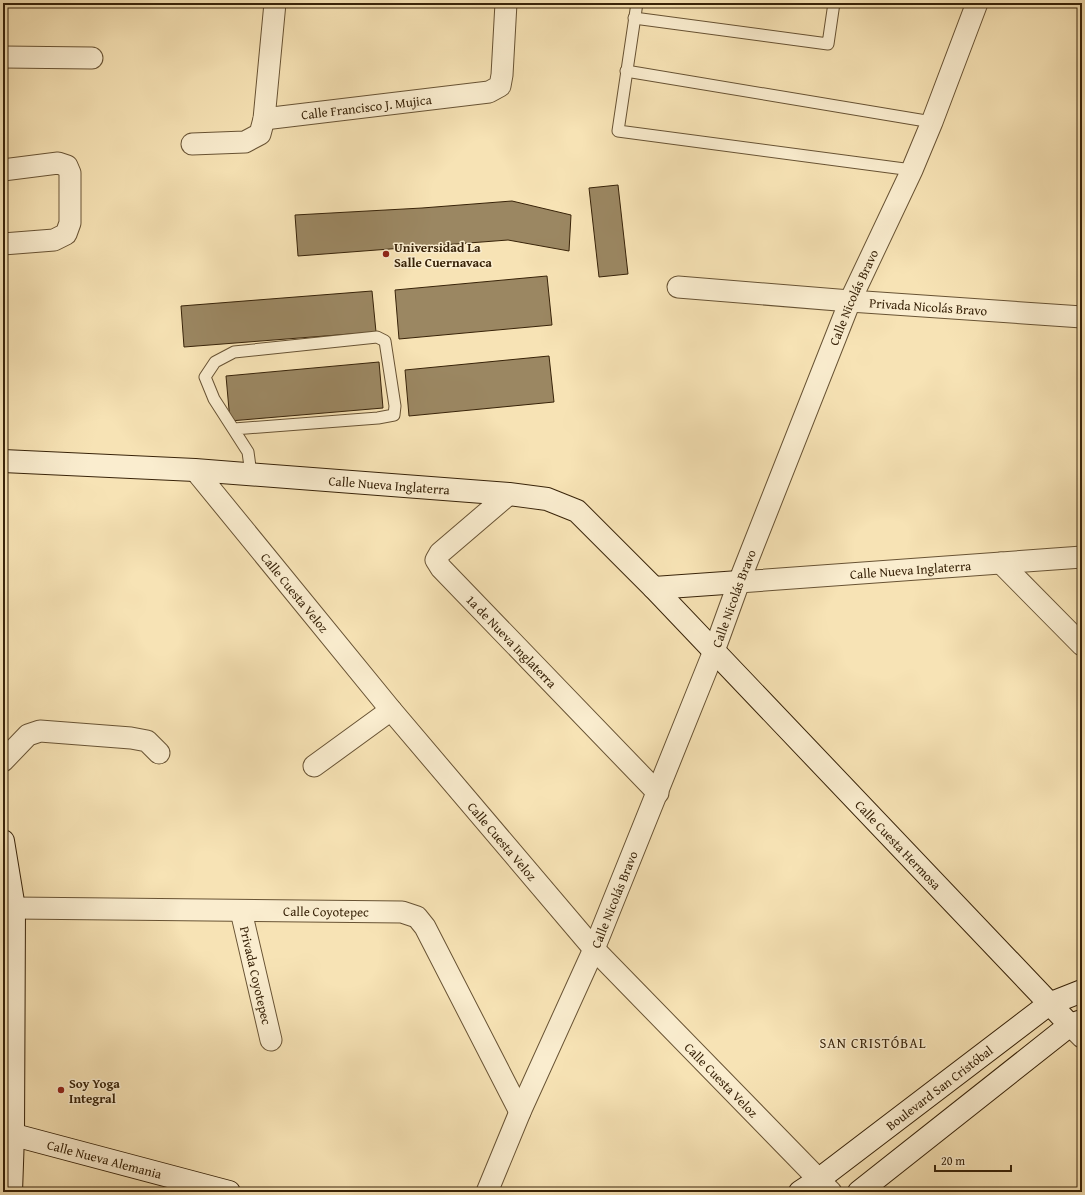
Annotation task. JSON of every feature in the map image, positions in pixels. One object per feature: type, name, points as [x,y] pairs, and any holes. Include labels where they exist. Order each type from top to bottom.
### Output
[{"type":"street","points":[[192,144],[246,142],[260,134],[264,118],[275,3]]},
{"type":"street","name":"Calle Francisco J. Mujica","points":[[264,118],[489,92],[500,86],[502,75],[506,3]]},
{"type":"street","name":"Calle Nicolás Bravo","points":[[487,1192],[520,1112],[594,949],[658,793],[714,651],[739,582],[850,301],[912,170],[932,122],[977,3]]},
{"type":"street","points":[[3,57],[92,58]]},
{"type":"street","points":[[3,170],[58,163],[67,166],[70,173],[70,223],[66,234],[54,240],[3,244]]},
{"type":"street","name":"Privada Nicolás Bravo","points":[[678,287],[850,301],[1082,317]]},
{"type":"street","name":"Calle Nueva Inglaterra","points":[[3,461],[196,470],[509,494],[547,499],[577,511],[714,651]]},
{"type":"street","name":"Calle Cuesta Veloz","points":[[196,470],[391,710],[594,949],[825,1186]]},
{"type":"street","name":"1a de Nueva Inglaterra","points":[[509,494],[440,552],[436,560],[441,568],[658,793]]},
{"type":"street","name":"Calle Nueva Inglaterra","points":[[739,582],[1082,557]]},
{"type":"street","points":[[1001,563],[1082,645]]},
{"type":"street","points":[[654,588],[739,582]]},
{"type":"street","name":"Calle Cuesta Hermosa","points":[[714,651],[1049,1004],[1078,1028]]},
{"type":"street","points":[[314,766],[391,710]]},
{"type":"street","points":[[3,761],[28,735],[40,731],[131,738],[147,741],[159,753]]},
{"type":"street","points":[[3,841],[14,908],[8,1133],[11,1192]]},
{"type":"street","name":"Calle Coyotepec","points":[[14,908],[402,912],[417,917],[425,927],[520,1112]]},
{"type":"street","name":"Privada Coyotepec","points":[[241,911],[272,1040]]},
{"type":"street","name":"Boulevard San Cristóbal","points":[[800,1192],[825,1186],[1049,1004],[1082,991]]},
{"type":"street","points":[[859,1192],[1078,1028]]},
{"type":"street","name":"Calle Nueva Alemania","points":[[8,1133],[229,1192]]},
{"type":"lane","points":[[637,3],[618,131],[912,170]]},
{"type":"lane","points":[[634,18],[828,44],[834,3]]},
{"type":"lane","points":[[626,71],[932,122]]},
{"type":"lane","points":[[234,429],[378,418],[394,415],[395,406],[385,341],[377,337],[234,352],[215,362],[205,377],[214,399],[248,452],[251,474]]},
{"type":"building","points":[[618,185],[628,274],[599,277],[589,188]]},
{"type":"building","points":[[512,201],[571,215],[569,251],[508,240],[298,256],[295,215]]},
{"type":"building","points":[[547,276],[552,325],[399,339],[395,290]]},
{"type":"building","points":[[372,291],[376,332],[184,347],[181,306]]},
{"type":"building","points":[[549,356],[554,402],[409,416],[405,370]]},
{"type":"building","points":[[379,362],[383,408],[230,421],[226,376]]},
{"type":"place","name":"Universidad La Salle Cuernavaca","points":[[386,254]]},
{"type":"place","name":"Soy Yoga Integral","points":[[61,1090]]},
{"type":"district","name":"SAN CRISTÓBAL","points":[[873,1043]]}]
